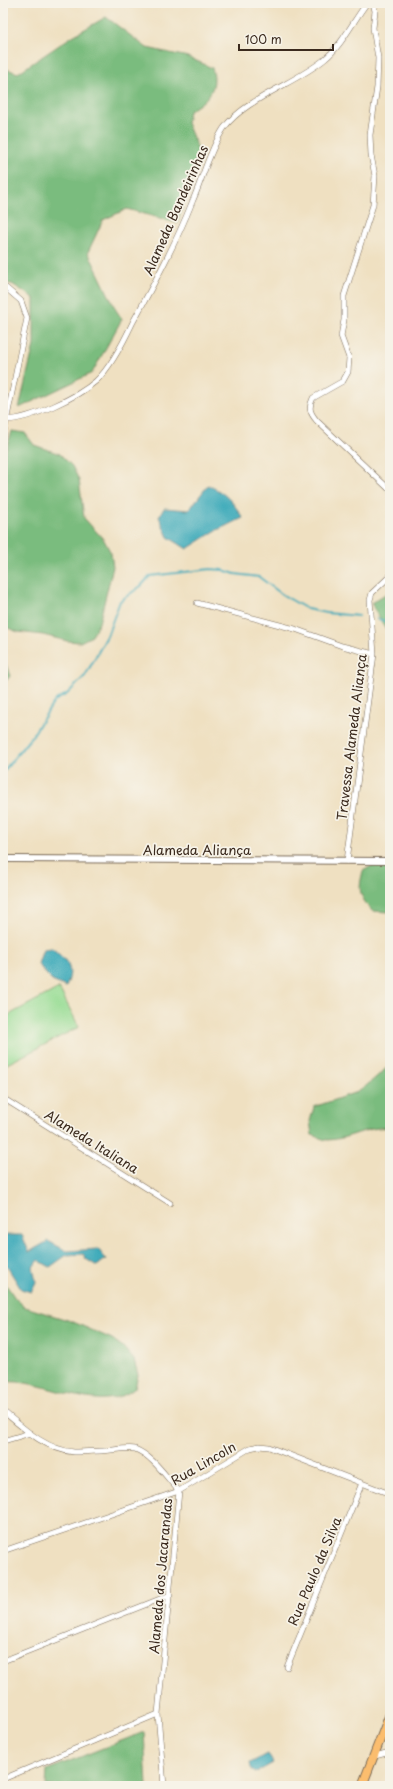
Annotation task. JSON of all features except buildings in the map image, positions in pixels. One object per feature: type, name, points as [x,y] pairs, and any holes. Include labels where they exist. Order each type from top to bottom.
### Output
[{"type":"main road","points":[[362,1786],[375,1756],[390,1714]]},
{"type":"street","name":"Alameda Bandeirinhas","points":[[6,420],[19,420],[57,404],[97,380],[119,350],[162,268],[181,230],[208,163],[224,129],[235,116],[310,70],[326,58],[337,46],[366,3]]},
{"type":"street","points":[[373,3],[373,28],[378,58],[377,87],[370,135],[371,154],[375,176],[373,205],[344,296],[344,320],[341,336],[349,358],[348,372],[343,381],[313,398],[310,414],[390,490]]},
{"type":"street","points":[[3,288],[6,288],[21,301],[27,318],[3,437]]},
{"type":"street","name":"Travessa Alameda Aliança","points":[[347,861],[374,654],[370,596],[390,576]]},
{"type":"street","points":[[197,604],[295,629],[342,646],[374,654]]},
{"type":"street","name":"Alameda Aliança","points":[[3,859],[390,861]]},
{"type":"street","points":[[3,1108],[5,1098]]},
{"type":"street","name":"Alameda Italiana","points":[[5,1098],[170,1203]]},
{"type":"street","name":"Alameda dos Jacarandas","points":[[3,1411],[43,1442],[60,1449],[73,1452],[133,1449],[144,1454],[179,1491],[158,1714],[164,1786]]},
{"type":"street","points":[[3,1442],[30,1433]]},
{"type":"street","name":"Rua Lincoln","points":[[3,1552],[179,1491],[250,1448],[259,1446],[268,1446],[390,1494]]},
{"type":"street","name":"Rua Paulo da Silva","points":[[287,1667],[362,1483]]},
{"type":"street","points":[[3,1661],[170,1595]]},
{"type":"street","points":[[3,1779],[158,1714]]},
{"type":"street","points":[[375,1756],[390,1752]]},
{"type":"green space","points":[[106,17],[147,48],[188,57],[212,68],[214,83],[210,94],[206,99],[189,111],[187,123],[201,157],[177,223],[127,209],[103,220],[88,252],[116,310],[122,319],[92,373],[19,408],[34,345],[34,298],[12,284],[3,283],[3,68],[18,73],[71,37]]},
{"type":"green space","points":[[12,431],[25,433],[34,445],[60,454],[72,466],[79,480],[84,518],[104,540],[111,553],[113,567],[99,623],[92,636],[80,642],[18,632],[3,626],[3,460]]},
{"type":"green space","points":[[387,593],[390,593],[390,636],[371,603]]},
{"type":"green space","points":[[3,656],[10,676],[3,685]]},
{"type":"green space","points":[[390,863],[390,912],[372,911],[362,897],[360,883],[363,871],[375,864]]},
{"type":"green space","points":[[59,988],[79,1027],[5,1065],[3,1062],[3,1018]]},
{"type":"green space","points":[[390,1065],[390,1128],[366,1130],[343,1138],[325,1140],[312,1135],[310,1121],[314,1107],[354,1093],[366,1086]]},
{"type":"green space","points":[[3,1280],[15,1298],[25,1307],[71,1321],[112,1339],[123,1347],[134,1360],[138,1375],[135,1388],[127,1394],[121,1396],[107,1399],[93,1399],[32,1384],[3,1382]]},
{"type":"green space","points":[[144,1732],[147,1786],[46,1786],[47,1770]]},
{"type":"water","points":[[208,485],[228,498],[243,518],[215,531],[187,549],[168,537],[159,517],[164,508],[189,510]]},
{"type":"water","points":[[52,948],[68,965],[70,974],[66,987],[52,981],[38,964],[43,949]]},
{"type":"water","points":[[6,1235],[22,1235],[29,1252],[48,1241],[67,1251],[98,1249],[106,1259],[97,1266],[86,1259],[83,1254],[67,1255],[50,1267],[38,1260],[33,1267],[36,1282],[31,1292],[21,1289],[3,1260],[3,1238]]},
{"type":"water","points":[[268,1754],[273,1763],[255,1773],[251,1768],[250,1763]]},
{"type":"waterway","points":[[3,772],[32,736],[56,700],[67,694],[85,676],[107,636],[120,601],[141,586],[150,576],[211,569],[223,570],[235,574],[259,577],[283,595],[307,609],[326,613],[359,616]]},
{"type":"waterway","points":[[377,619],[390,622]]}]
